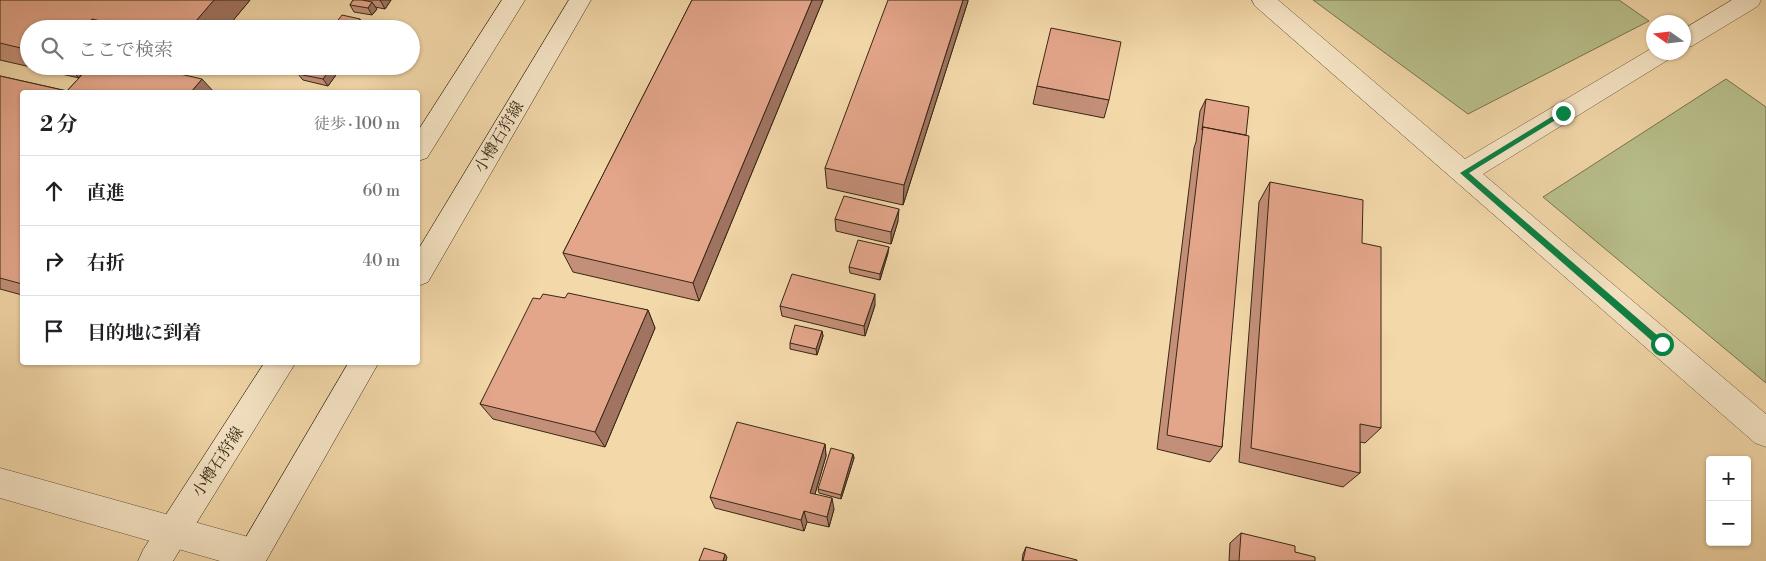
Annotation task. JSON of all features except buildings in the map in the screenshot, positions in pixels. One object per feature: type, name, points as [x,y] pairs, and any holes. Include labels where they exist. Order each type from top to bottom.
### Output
[{"type":"street","points":[[420,148],[514,0]]},
{"type":"street","name":"小樽石狩線","points":[[420,271],[580,0]]},
{"type":"street","points":[[1263,0],[1766,434]]},
{"type":"street","points":[[1691,36],[1750,0]]},
{"type":"street","points":[[1463,173],[1650,60]]},
{"type":"street","name":"小樽石狩線","points":[[154,561],[280,365]]},
{"type":"street","points":[[0,484],[250,558],[363,365]]},
{"type":"green space","points":[[1313,0],[1619,0],[1646,19],[1646,23],[1468,114]]},
{"type":"green space","points":[[1726,79],[1766,107],[1766,383],[1543,197]]},
{"type":"route","points":[[1563,113],[1463,173],[1662,344]]}]
